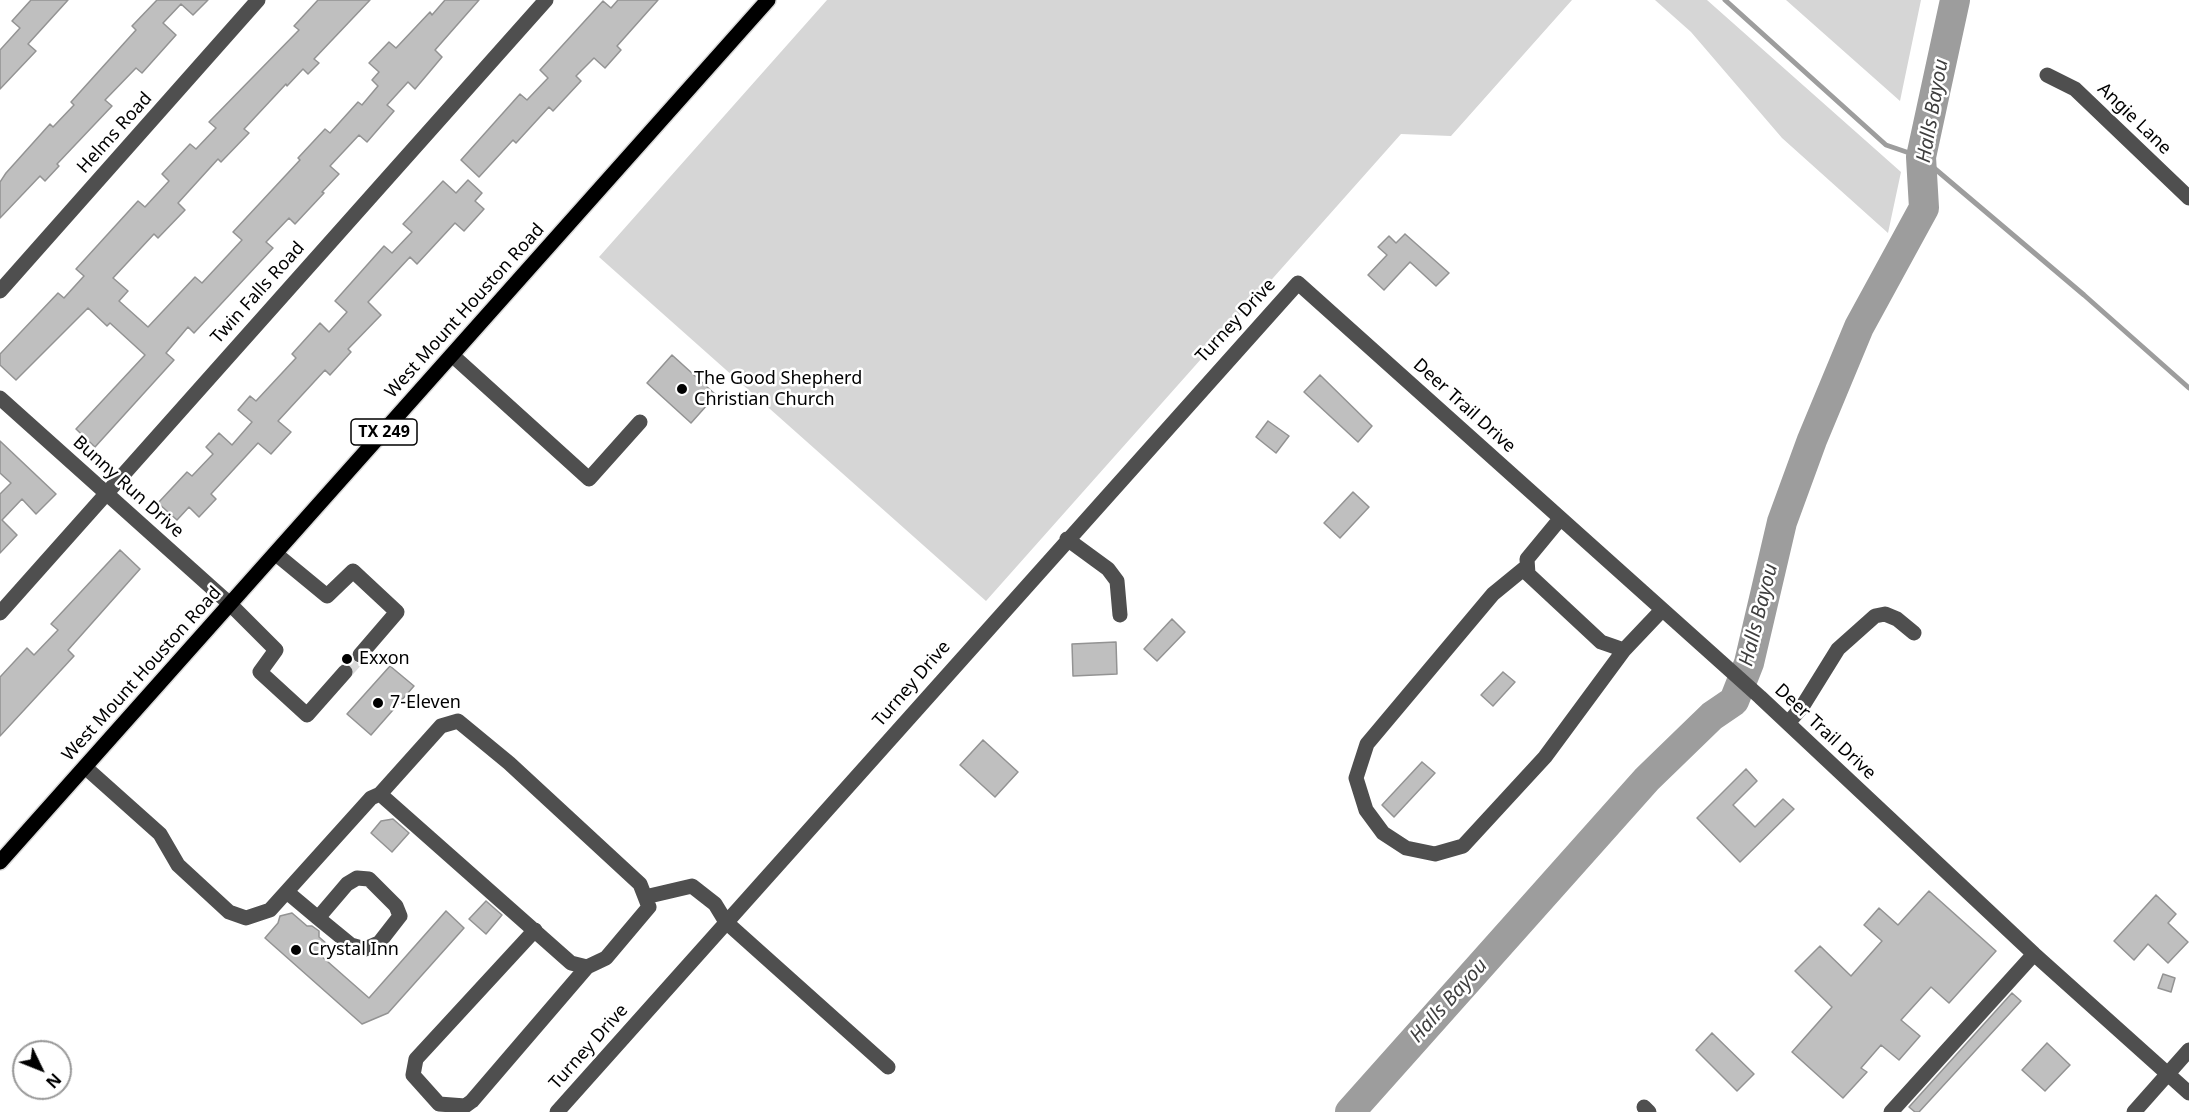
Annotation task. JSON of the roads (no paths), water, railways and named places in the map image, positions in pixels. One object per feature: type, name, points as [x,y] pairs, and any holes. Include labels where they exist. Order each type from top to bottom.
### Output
[{"type":"main road","name":"West Mount Houston Road","points":[[0,862],[768,0]]},
{"type":"street","name":"Helms Road","points":[[0,291],[258,0]]},
{"type":"street","name":"Twin Falls Road","points":[[0,613],[546,0]]},
{"type":"street","name":"Angie Lane","points":[[2047,75],[2076,89],[2189,198]]},
{"type":"street","name":"Deer Trail Drive","points":[[1298,283],[1661,611],[1760,697],[2034,954],[2189,1093]]},
{"type":"street","name":"Turney Drive","points":[[557,1112],[1298,283]]},
{"type":"street","points":[[452,355],[589,479],[640,422]]},
{"type":"street","name":"Bunny Run Drive","points":[[0,398],[231,605],[276,650],[260,672],[308,715],[345,672]]},
{"type":"street","points":[[1560,519],[1527,559],[1527,567],[1533,580],[1601,642],[1624,650]]},
{"type":"street","points":[[1067,539],[1108,569],[1118,581],[1120,615]]},
{"type":"street","points":[[276,554],[327,596],[353,571],[397,612],[360,655]]},
{"type":"street","points":[[1527,567],[1493,594],[1367,744],[1356,778],[1366,810],[1383,833],[1406,848],[1435,854],[1463,846],[1545,757],[1624,650],[1661,611]]},
{"type":"street","points":[[1788,723],[1802,707],[1838,649],[1875,616],[1885,614],[1897,619],[1914,633]]},
{"type":"street","points":[[85,767],[160,834],[178,865],[229,912],[246,918],[270,910],[371,798],[380,794],[441,726],[458,722],[509,763],[640,884],[649,907],[606,958],[587,967],[472,1101],[465,1106],[439,1104],[413,1075],[416,1059],[534,930]]},
{"type":"street","points":[[380,794],[571,963],[587,967]]},
{"type":"street","points":[[287,892],[318,918],[351,945],[366,949],[379,943],[400,916],[396,906],[369,879],[357,878],[347,884],[318,918]]},
{"type":"street","points":[[645,897],[692,886],[715,904],[726,922],[888,1068]]},
{"type":"street","points":[[1891,1112],[2034,954]]},
{"type":"street","points":[[2134,1112],[2189,1050]]},
{"type":"waterway","points":[[1725,0],[1886,145],[1921,157],[2084,295],[2189,388]]},
{"type":"waterway","name":"Halls Bayou","points":[[1350,1112],[1647,779],[1712,716],[1734,701],[1749,663],[1782,522],[1812,440],[1859,327],[1924,208],[1921,157],[1955,0]]},
{"type":"tunnel","points":[[345,672],[360,655]]},
{"type":"place","name":"The Good Shepherd Christian Church","points":[[682,389]]},
{"type":"place","name":"Exxon","points":[[347,659]]},
{"type":"place","name":"7-Eleven","points":[[378,703]]},
{"type":"place","name":"Crystal Inn","points":[[296,950]]}]
